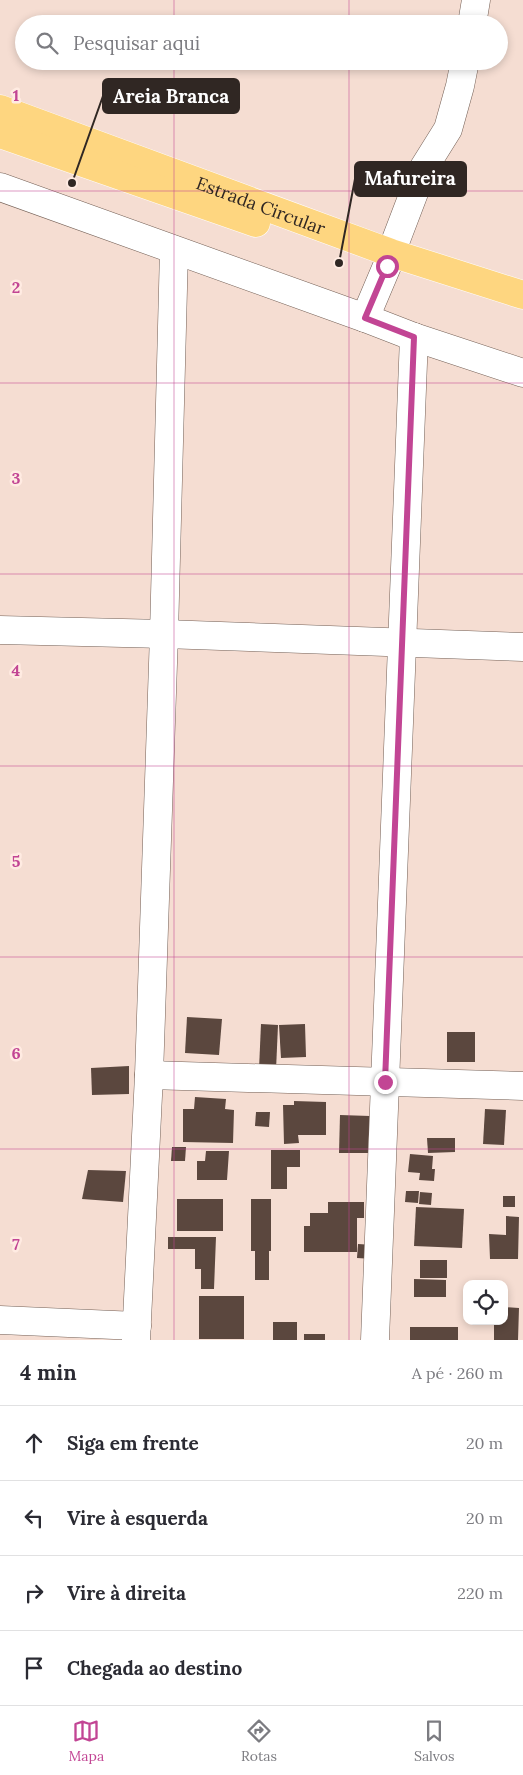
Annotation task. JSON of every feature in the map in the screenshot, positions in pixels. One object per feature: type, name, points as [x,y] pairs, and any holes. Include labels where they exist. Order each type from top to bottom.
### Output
[{"type":"main road","name":"Estrada Circular","points":[[0,109],[523,311]]},
{"type":"main road","name":"Estrada Circular","points":[[0,134],[389,259],[523,294]]},
{"type":"street","points":[[474,15],[476,0]]},
{"type":"street","points":[[365,318],[423,169],[448,128],[463,70]]},
{"type":"street","points":[[0,187],[414,337],[523,373]]},
{"type":"street","points":[[0,1320],[137,1333],[149,1076],[164,634],[174,250]]},
{"type":"street","points":[[375,1340],[414,337]]},
{"type":"street","points":[[0,630],[523,646]]},
{"type":"street","points":[[149,1076],[523,1086]]},
{"type":"building","points":[[187,1017],[222,1019],[219,1055],[185,1053]]},
{"type":"building","points":[[261,1024],[278,1025],[276,1070],[259,1069]]},
{"type":"building","points":[[305,1024],[306,1057],[281,1058],[279,1025]]},
{"type":"building","points":[[447,1032],[475,1032],[475,1062],[447,1062]]},
{"type":"building","points":[[129,1066],[129,1094],[92,1095],[91,1068]]},
{"type":"building","points":[[195,1097],[226,1099],[225,1109],[234,1110],[233,1143],[183,1142],[183,1109],[194,1109]]},
{"type":"building","points":[[294,1101],[326,1102],[326,1135],[298,1135],[299,1143],[284,1144],[283,1105],[294,1105]]},
{"type":"building","points":[[485,1109],[506,1110],[504,1145],[483,1144]]},
{"type":"building","points":[[256,1112],[270,1112],[269,1127],[255,1126]]},
{"type":"building","points":[[340,1115],[370,1116],[368,1153],[339,1153]]},
{"type":"building","points":[[427,1138],[455,1138],[455,1152],[428,1153]]},
{"type":"building","points":[[172,1147],[186,1147],[185,1161],[171,1161]]},
{"type":"building","points":[[271,1150],[300,1150],[300,1167],[287,1167],[287,1189],[271,1189]]},
{"type":"building","points":[[206,1151],[229,1151],[227,1180],[197,1180],[197,1161],[205,1161]]},
{"type":"building","points":[[410,1154],[433,1156],[432,1169],[435,1169],[434,1181],[419,1180],[420,1173],[408,1172]]},
{"type":"building","points":[[88,1170],[126,1171],[123,1202],[82,1199]]},
{"type":"building","points":[[406,1191],[419,1191],[418,1203],[405,1202]]},
{"type":"building","points":[[420,1192],[432,1193],[431,1205],[419,1204]]},
{"type":"building","points":[[503,1196],[515,1196],[515,1207],[503,1207]]},
{"type":"building","points":[[177,1199],[223,1199],[223,1231],[177,1231]]},
{"type":"building","points":[[251,1199],[271,1199],[269,1280],[255,1280],[255,1251],[251,1251]]},
{"type":"building","points":[[328,1202],[364,1202],[364,1218],[357,1218],[357,1252],[304,1252],[304,1226],[310,1226],[310,1213],[328,1213]]},
{"type":"building","points":[[416,1207],[464,1209],[462,1248],[414,1246]]},
{"type":"building","points":[[506,1216],[519,1217],[518,1259],[490,1259],[489,1234],[506,1235]]},
{"type":"building","points":[[168,1237],[216,1237],[214,1289],[201,1289],[201,1269],[195,1269],[195,1249],[168,1249]]},
{"type":"building","points":[[358,1244],[374,1245],[373,1259],[357,1258]]},
{"type":"building","points":[[420,1260],[447,1260],[447,1278],[420,1278]]},
{"type":"building","points":[[414,1279],[446,1280],[446,1297],[414,1297]]},
{"type":"building","points":[[199,1296],[244,1296],[244,1339],[199,1339]]},
{"type":"building","points":[[508,1307],[519,1308],[518,1340],[494,1340],[494,1325],[508,1325]]},
{"type":"building","points":[[273,1322],[297,1322],[297,1340],[273,1340]]},
{"type":"building","points":[[410,1327],[458,1327],[458,1340],[410,1340]]},
{"type":"building","points":[[304,1334],[325,1334],[325,1340],[304,1340]]},
{"type":"place","name":"Areia Branca","points":[[72,183]]},
{"type":"place","name":"Mafureira","points":[[339,263]]},
{"type":"route","points":[[385,1082],[414,337],[365,318],[387,266]]}]
